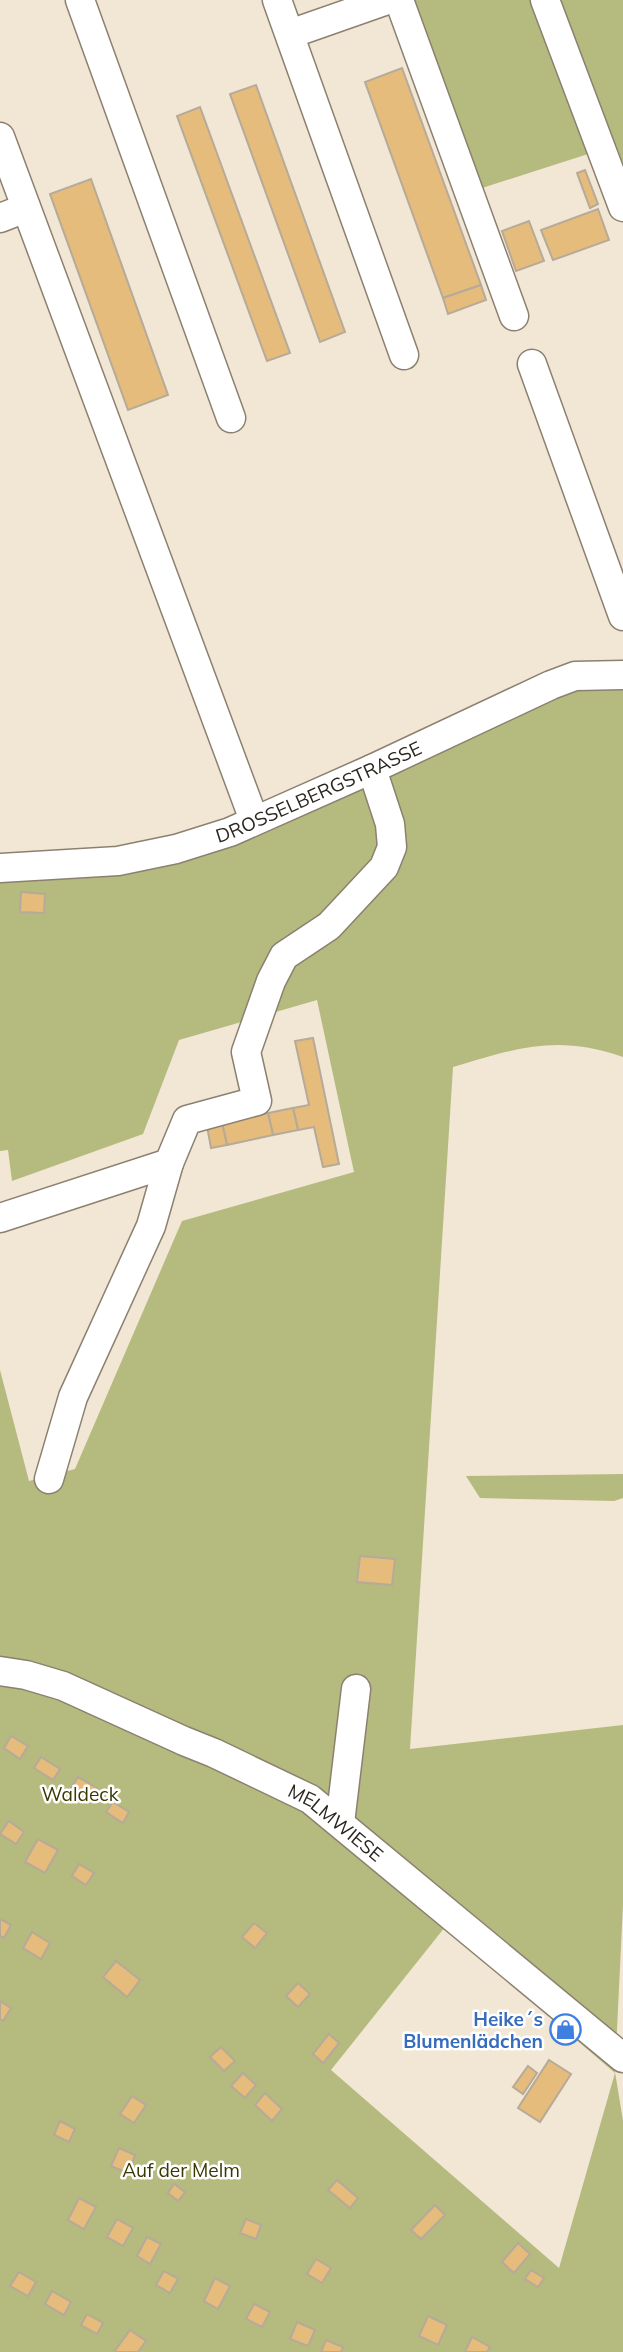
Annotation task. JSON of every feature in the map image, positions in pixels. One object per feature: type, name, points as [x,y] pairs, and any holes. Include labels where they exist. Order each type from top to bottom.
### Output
[{"type":"street","points":[[80,0],[231,418]]},
{"type":"street","points":[[277,0],[404,355]]},
{"type":"street","points":[[290,34],[387,0]]},
{"type":"street","points":[[399,0],[514,316]]},
{"type":"street","points":[[545,0],[623,207]]},
{"type":"street","points":[[0,137],[254,820]]},
{"type":"street","points":[[0,218],[26,208]]},
{"type":"street","points":[[532,365],[623,616]]},
{"type":"street","name":"DROSSELBERGSTRASSE","points":[[0,869],[118,861],[176,849],[230,831],[372,769],[551,685],[575,676],[623,675]]},
{"type":"street","points":[[49,1479],[74,1397],[150,1226],[169,1163],[187,1120],[257,1101],[246,1052],[271,981],[284,956],[329,926],[384,867],[392,847],[390,824],[372,769]]},
{"type":"street","points":[[0,1218],[169,1163]]},
{"type":"street","name":"MELMWIESE","points":[[0,1671],[26,1675],[63,1686],[310,1799],[623,2058]]},
{"type":"street","points":[[340,1823],[356,1689]]},
{"type":"green space","points":[[409,0],[623,0],[623,164],[616,145],[479,189]]},
{"type":"green space","points":[[599,685],[623,686],[623,1057],[577,1046],[537,1046],[453,1067],[410,1749],[623,1725],[623,1904],[615,2072],[623,2121],[623,2352],[0,2352],[0,1370],[29,1481],[75,1469],[182,1221],[354,1172],[317,1000],[179,1040],[143,1134],[12,1181],[8,1150],[0,1151],[0,879],[141,865],[561,693]],"holes":[[[445,1927],[615,2073],[559,2268],[331,2070]]]},
{"type":"green space","points":[[623,1474],[623,1498],[614,1501],[480,1498],[466,1476]]},
{"type":"building","points":[[402,68],[481,285],[443,298],[365,82]]},
{"type":"building","points":[[256,85],[345,332],[320,342],[230,94]]},
{"type":"building","points":[[200,107],[290,353],[267,361],[177,116]]},
{"type":"building","points":[[585,170],[598,204],[590,208],[577,173]]},
{"type":"building","points":[[91,179],[168,395],[128,410],[50,194]]},
{"type":"building","points":[[598,209],[609,240],[553,260],[541,230]]},
{"type":"building","points":[[529,221],[544,261],[516,271],[502,231]]},
{"type":"building","points":[[481,285],[486,300],[448,314],[443,298]]},
{"type":"building","points":[[21,892],[45,894],[44,913],[20,912]]},
{"type":"building","points":[[313,1038],[339,1164],[323,1167],[314,1127],[298,1130],[293,1108],[309,1105],[295,1041]]},
{"type":"building","points":[[293,1108],[298,1130],[273,1135],[268,1113]]},
{"type":"building","points":[[268,1113],[273,1135],[227,1145],[222,1123]]},
{"type":"building","points":[[222,1123],[227,1145],[211,1148],[207,1126]]},
{"type":"building","points":[[360,1556],[395,1559],[392,1585],[357,1582]]},
{"type":"building","points":[[11,1736],[28,1746],[20,1759],[4,1748]]},
{"type":"building","points":[[41,1757],[60,1769],[53,1780],[34,1768]]},
{"type":"building","points":[[78,1777],[97,1788],[89,1801],[70,1790]]},
{"type":"building","points":[[113,1802],[129,1812],[123,1823],[106,1812]]},
{"type":"building","points":[[9,1821],[24,1832],[16,1844],[0,1834]]},
{"type":"building","points":[[38,1839],[58,1850],[45,1873],[25,1862]]},
{"type":"building","points":[[79,1864],[94,1873],[86,1885],[72,1876]]},
{"type":"building","points":[[0,1919],[11,1925],[4,1938],[0,1936]]},
{"type":"building","points":[[254,1923],[267,1933],[255,1948],[242,1937]]},
{"type":"building","points":[[32,1932],[50,1943],[41,1959],[23,1948]]},
{"type":"building","points":[[116,1961],[140,1980],[127,1997],[103,1977]]},
{"type":"building","points":[[298,1983],[310,1994],[298,2007],[286,1996]]},
{"type":"building","points":[[0,2001],[11,2008],[3,2021],[0,2019]]},
{"type":"building","points":[[329,2034],[339,2043],[323,2063],[313,2054]]},
{"type":"building","points":[[221,2047],[235,2061],[224,2071],[210,2057]]},
{"type":"building","points":[[549,2060],[571,2074],[540,2122],[518,2108]]},
{"type":"building","points":[[528,2066],[537,2073],[523,2094],[513,2087]]},
{"type":"building","points":[[243,2073],[256,2085],[245,2098],[231,2086]]},
{"type":"building","points":[[265,2093],[282,2109],[272,2121],[255,2105]]},
{"type":"building","points":[[132,2096],[146,2105],[134,2123],[120,2114]]},
{"type":"building","points":[[60,2121],[75,2129],[69,2142],[54,2135]]},
{"type":"building","points":[[119,2148],[135,2155],[128,2173],[111,2166]]},
{"type":"building","points":[[337,2180],[358,2198],[350,2208],[328,2190]]},
{"type":"building","points":[[174,2184],[185,2192],[178,2201],[168,2193]]},
{"type":"building","points":[[79,2198],[96,2207],[84,2229],[68,2220]]},
{"type":"building","points":[[435,2205],[445,2215],[421,2239],[411,2230]]},
{"type":"building","points":[[117,2219],[133,2228],[123,2246],[107,2237]]},
{"type":"building","points":[[246,2219],[261,2225],[256,2239],[240,2233]]},
{"type":"building","points":[[147,2237],[161,2244],[150,2264],[137,2256]]},
{"type":"building","points":[[518,2243],[530,2254],[514,2273],[502,2262]]},
{"type":"building","points":[[316,2259],[331,2268],[322,2283],[307,2274]]},
{"type":"building","points":[[531,2270],[544,2278],[538,2287],[525,2279]]},
{"type":"building","points":[[164,2271],[178,2279],[170,2293],[156,2285]]},
{"type":"building","points":[[19,2272],[36,2282],[28,2296],[10,2286]]},
{"type":"building","points":[[215,2278],[230,2286],[218,2309],[204,2301]]},
{"type":"building","points":[[52,2291],[71,2302],[64,2315],[45,2304]]},
{"type":"building","points":[[254,2304],[270,2312],[262,2327],[246,2319]]},
{"type":"building","points":[[87,2314],[103,2323],[97,2334],[81,2325]]},
{"type":"building","points":[[428,2316],[447,2325],[438,2345],[419,2336]]},
{"type":"building","points":[[297,2322],[315,2330],[308,2346],[290,2339]]},
{"type":"building","points":[[130,2330],[146,2341],[138,2352],[114,2352]]},
{"type":"building","points":[[472,2337],[490,2347],[487,2352],[465,2352]]},
{"type":"building","points":[[326,2340],[343,2347],[341,2352],[321,2352]]},
{"type":"place","name":"Heike´s Blumenlädchen","points":[[566,2030]]},
{"type":"park label","name":"Waldeck","points":[[80,1794]]},
{"type":"park label","name":"Auf der Melm","points":[[181,2170]]}]
